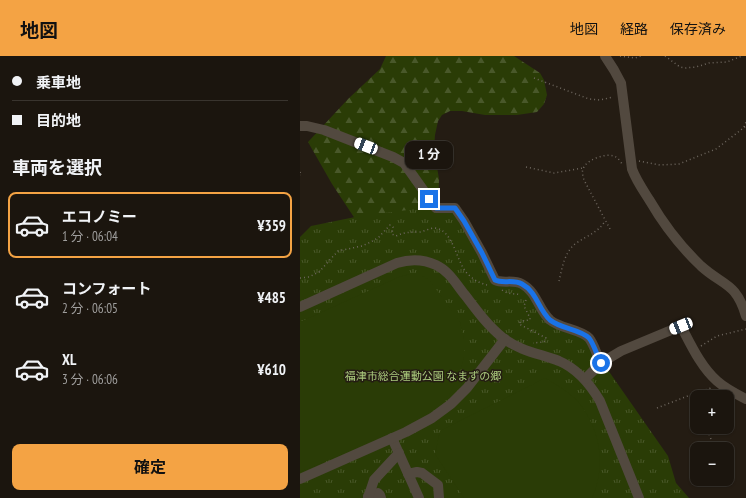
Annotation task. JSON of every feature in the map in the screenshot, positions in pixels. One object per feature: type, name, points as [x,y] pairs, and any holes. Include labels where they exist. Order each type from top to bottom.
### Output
[{"type":"street","points":[[605,56],[614,70],[623,94],[628,164],[636,179],[664,224],[679,244],[702,267],[732,288],[738,296],[746,316]]},
{"type":"street","points":[[300,126],[324,130],[393,156],[404,163],[436,208],[455,208],[482,253],[495,280],[499,282],[512,281],[521,283],[529,289],[536,296],[550,320],[589,338],[601,363]]},
{"type":"street","points":[[300,307],[397,263],[409,260],[422,260],[435,264],[443,269],[452,278],[492,329],[505,339],[530,351],[560,362],[574,369],[585,379],[594,390],[600,401],[639,498]]},
{"type":"street","points":[[585,379],[601,363],[621,351],[681,326],[695,352],[718,382],[746,400]]},
{"type":"street","points":[[300,479],[392,438],[432,418],[451,404],[466,388],[505,339]]},
{"type":"street","points":[[392,438],[419,498]]},
{"type":"street","points":[[368,497],[371,486],[378,474],[399,453]]},
{"type":"street","points":[[408,474],[418,472],[436,483],[440,498]]},
{"type":"street","points":[[368,497],[378,493],[381,498]]},
{"type":"path","points":[[620,56],[635,58],[641,56]]},
{"type":"path","points":[[666,56],[680,67],[685,68],[696,67],[709,63],[728,62],[742,56]]},
{"type":"path","points":[[534,78],[589,99],[600,100],[623,94]]},
{"type":"path","points":[[610,229],[584,180],[582,173],[583,168],[588,162],[610,155],[628,164],[639,161],[660,165],[679,164],[716,149],[745,126],[746,122]]},
{"type":"path","points":[[526,167],[554,173],[583,168]]},
{"type":"path","points":[[300,172],[300,175]]},
{"type":"path","points":[[559,281],[568,252],[576,244],[602,228],[606,222]]},
{"type":"path","points":[[502,290],[512,295],[517,294],[525,296],[526,300],[524,306],[530,320],[521,321],[519,324],[546,338],[544,342],[533,343],[530,351]]},
{"type":"path","points":[[695,352],[706,342],[717,336],[746,329]]},
{"type":"path","points":[[706,390],[716,387],[718,382]]},
{"type":"path","points":[[657,408],[690,395]]},
{"type":"green space","points":[[386,56],[514,56],[540,73],[544,80],[547,95],[544,104],[537,112],[517,115],[485,115],[462,111],[450,111],[442,115],[438,121],[434,149],[439,179],[438,213],[369,240],[332,184],[308,142],[348,99],[380,69]]},
{"type":"green space","name":"福津市総合運動公園 なまずの郷","points":[[455,204],[496,278],[514,278],[553,319],[580,330],[668,456],[676,483],[689,498],[300,498],[300,237],[311,226],[360,216]]},
{"type":"green space","points":[[410,274],[420,274],[430,281],[460,322],[464,339],[464,357],[459,375],[449,395],[430,413],[411,426],[300,472],[300,322],[399,277]]},
{"type":"green space","points":[[545,378],[564,390],[580,404],[593,426],[597,437],[600,462],[599,474],[592,498],[464,498],[435,454],[440,431]]},
{"type":"route","points":[[429,199],[436,208],[455,208],[482,253],[495,280],[499,282],[512,281],[521,283],[529,289],[536,296],[550,320],[555,324],[589,338],[601,363]]}]
